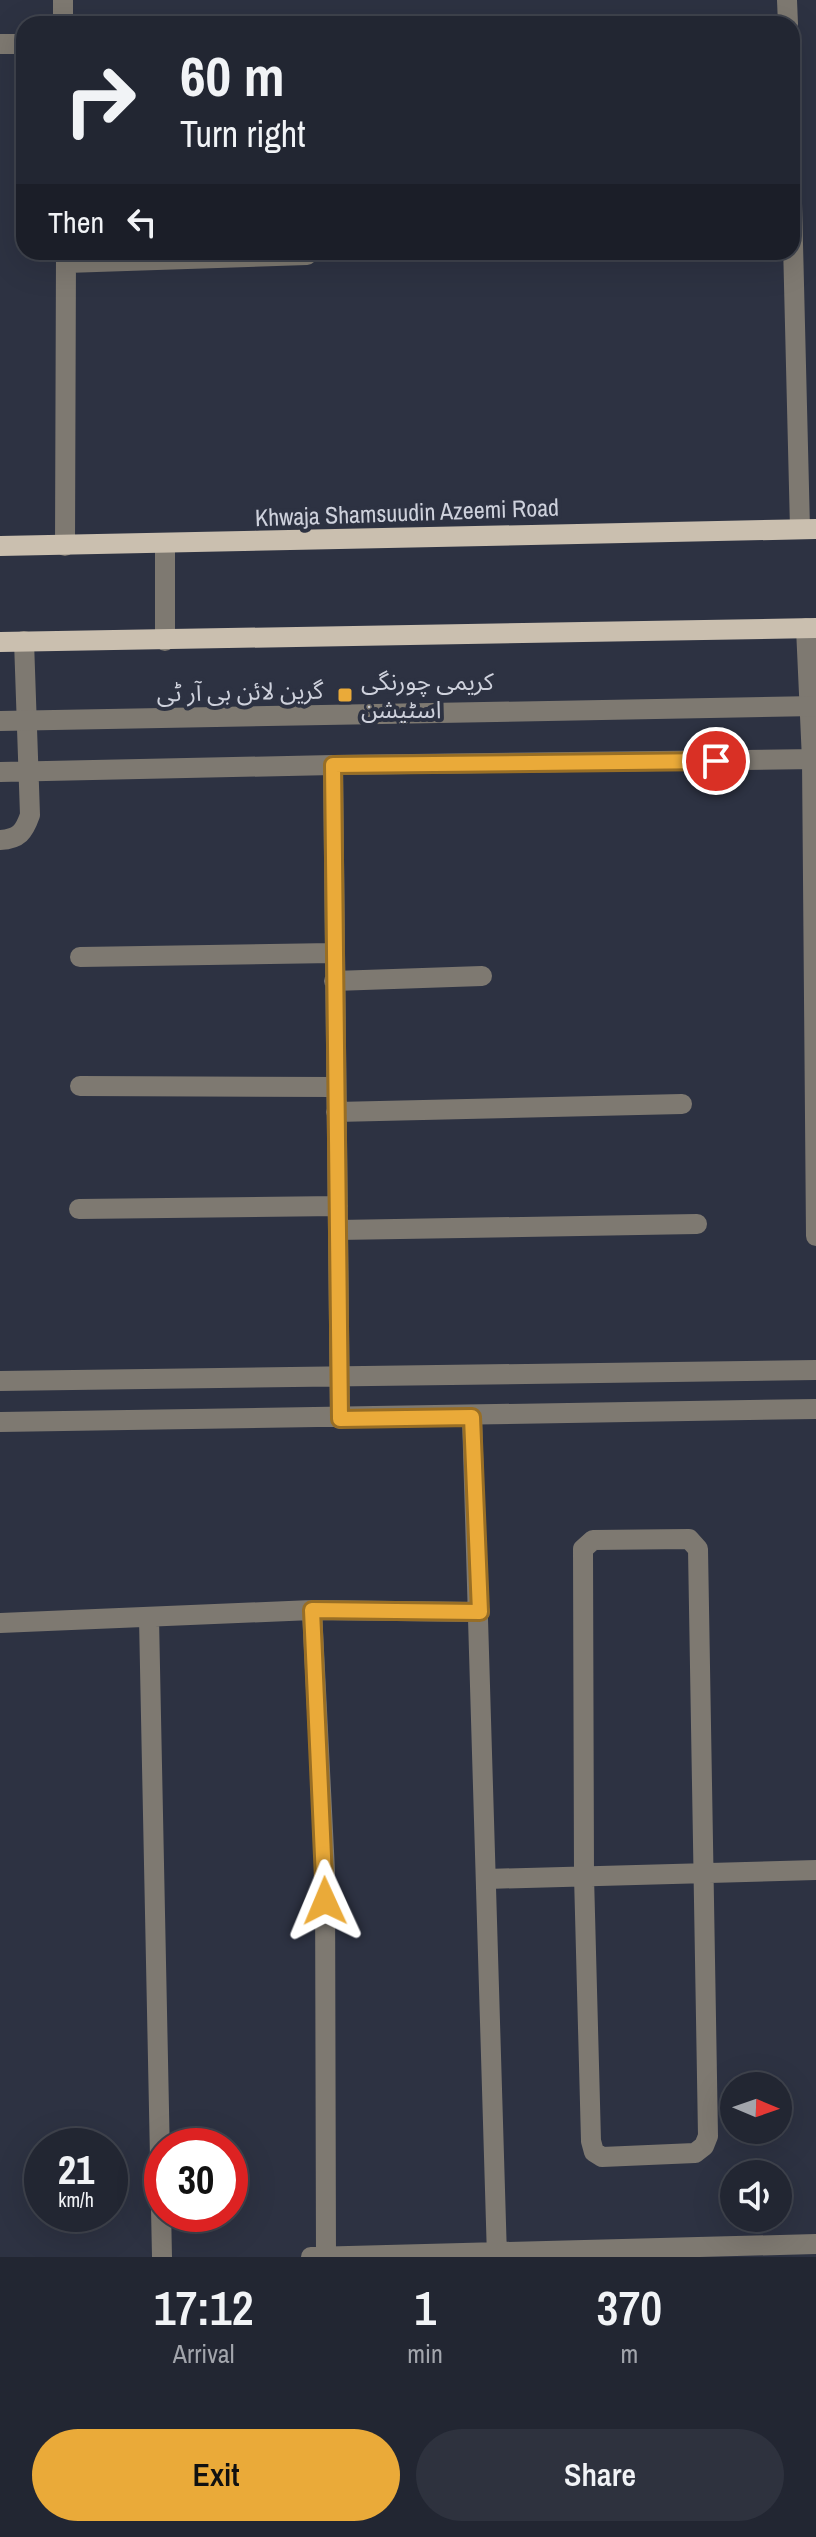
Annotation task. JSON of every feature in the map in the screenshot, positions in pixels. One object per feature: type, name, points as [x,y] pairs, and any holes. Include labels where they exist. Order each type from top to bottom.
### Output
[{"type":"main road","name":"Khwaja Shamsuudin Azeemi Road","points":[[0,546],[165,545],[808,529]]},
{"type":"main road","points":[[0,642],[811,628]]},
{"type":"street","points":[[65,546],[66,260]]},
{"type":"street","points":[[795,260],[808,529]]},
{"type":"street","points":[[165,545],[165,641]]},
{"type":"street","points":[[811,628],[816,1236]]},
{"type":"street","points":[[0,840],[13,839],[25,831],[30,815],[24,641]]},
{"type":"street","name":"گرین لائن بی آر ٹی","points":[[0,721],[816,706]]},
{"type":"street","points":[[0,772],[814,760]]},
{"type":"street","points":[[333,765],[340,1419]]},
{"type":"street","points":[[80,957],[333,953]]},
{"type":"street","points":[[334,981],[482,976]]},
{"type":"street","points":[[80,1086],[335,1087]]},
{"type":"street","points":[[336,1112],[682,1104]]},
{"type":"street","points":[[79,1209],[338,1206]]},
{"type":"street","points":[[338,1230],[697,1224]]},
{"type":"street","points":[[0,1381],[816,1370]]},
{"type":"street","points":[[0,1422],[472,1417],[816,1409]]},
{"type":"street","points":[[472,1417],[497,2255]]},
{"type":"street","points":[[689,1539],[698,1549],[701,1873],[708,2136],[704,2146],[695,2153],[602,2157],[594,2152],[591,2141],[584,1876],[583,1549],[593,1540],[689,1539]]},
{"type":"street","points":[[0,1623],[312,1610],[480,1612]]},
{"type":"street","points":[[312,1610],[325,1871],[326,2257]]},
{"type":"street","points":[[149,1618],[162,2257]]},
{"type":"street","points":[[487,1879],[816,1870]]},
{"type":"street","points":[[311,2257],[497,2255],[816,2244]]},
{"type":"place","name":"کریمی چورنگی اسٹیشن","points":[[345,695]]},
{"type":"route","points":[[325,1901],[312,1610],[480,1612],[472,1417],[340,1419],[333,765],[716,761]]}]
